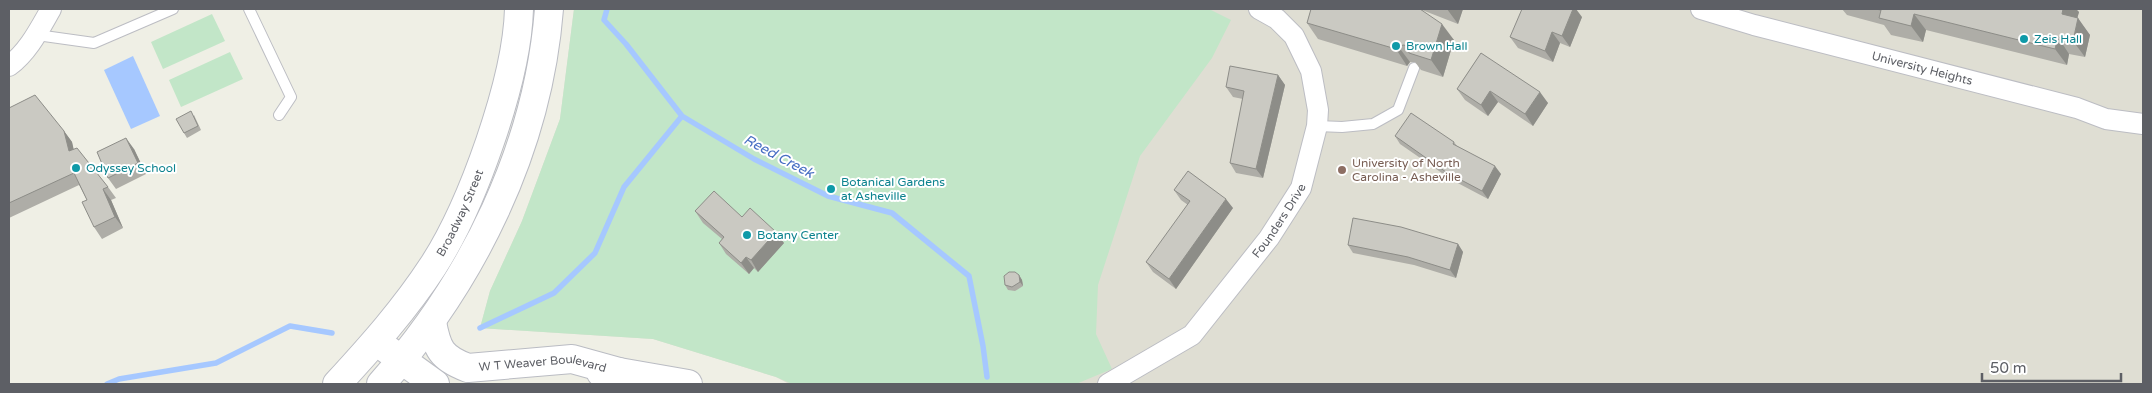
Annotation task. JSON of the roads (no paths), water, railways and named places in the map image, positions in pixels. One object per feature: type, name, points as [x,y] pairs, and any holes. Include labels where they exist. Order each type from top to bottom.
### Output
[{"type":"main road","name":"Broadway Street","points":[[337,384],[376,341],[433,266],[458,219],[482,163],[499,110],[513,58],[519,9]]},
{"type":"main road","points":[[381,384],[432,322],[479,244],[508,182],[536,91],[549,9]]},
{"type":"main road","name":"W T Weaver Boulevard","points":[[432,322],[440,352],[455,363],[468,368],[572,360],[619,372],[688,384]]},
{"type":"main road","points":[[376,341],[435,384]]},
{"type":"main road","name":"W T Weaver Boulevard","points":[[481,384],[619,372]]},
{"type":"street","points":[[9,66],[18,60],[37,35],[51,9]]},
{"type":"street","name":"Founders Drive","points":[[1108,384],[1192,335],[1269,238],[1301,188],[1317,126],[1318,110],[1311,71],[1294,36],[1277,19],[1259,9]]},
{"type":"street","name":"University Heights","points":[[1701,9],[1754,25],[2076,108],[2106,119],[2143,124]]},
{"type":"lane","points":[[37,35],[94,43],[172,9]]},
{"type":"lane","points":[[249,9],[291,97],[279,115]]},
{"type":"lane","points":[[1317,126],[1342,127],[1373,124],[1398,110],[1414,68]]},
{"type":"water","points":[[133,56],[160,116],[131,129],[104,70]]},
{"type":"waterway","name":"Reed Creek","points":[[607,9],[604,20],[626,44],[682,116],[754,159],[828,196],[892,213],[969,276],[983,346],[987,377]]},
{"type":"waterway","points":[[480,328],[554,293],[595,253],[624,187],[682,116]]},
{"type":"waterway","points":[[107,384],[119,379],[216,363],[290,326],[332,333]]},
{"type":"place","name":"Zeis Hall","points":[[2024,39]]},
{"type":"place","name":"Brown Hall","points":[[1396,46]]},
{"type":"place","name":"Odyssey School","points":[[76,168]]},
{"type":"place","name":"University of North Carolina - Asheville","points":[[1342,170]]},
{"type":"place","name":"Botanical Gardens at Asheville","points":[[831,189]]},
{"type":"place","name":"Botany Center","points":[[747,235]]}]
